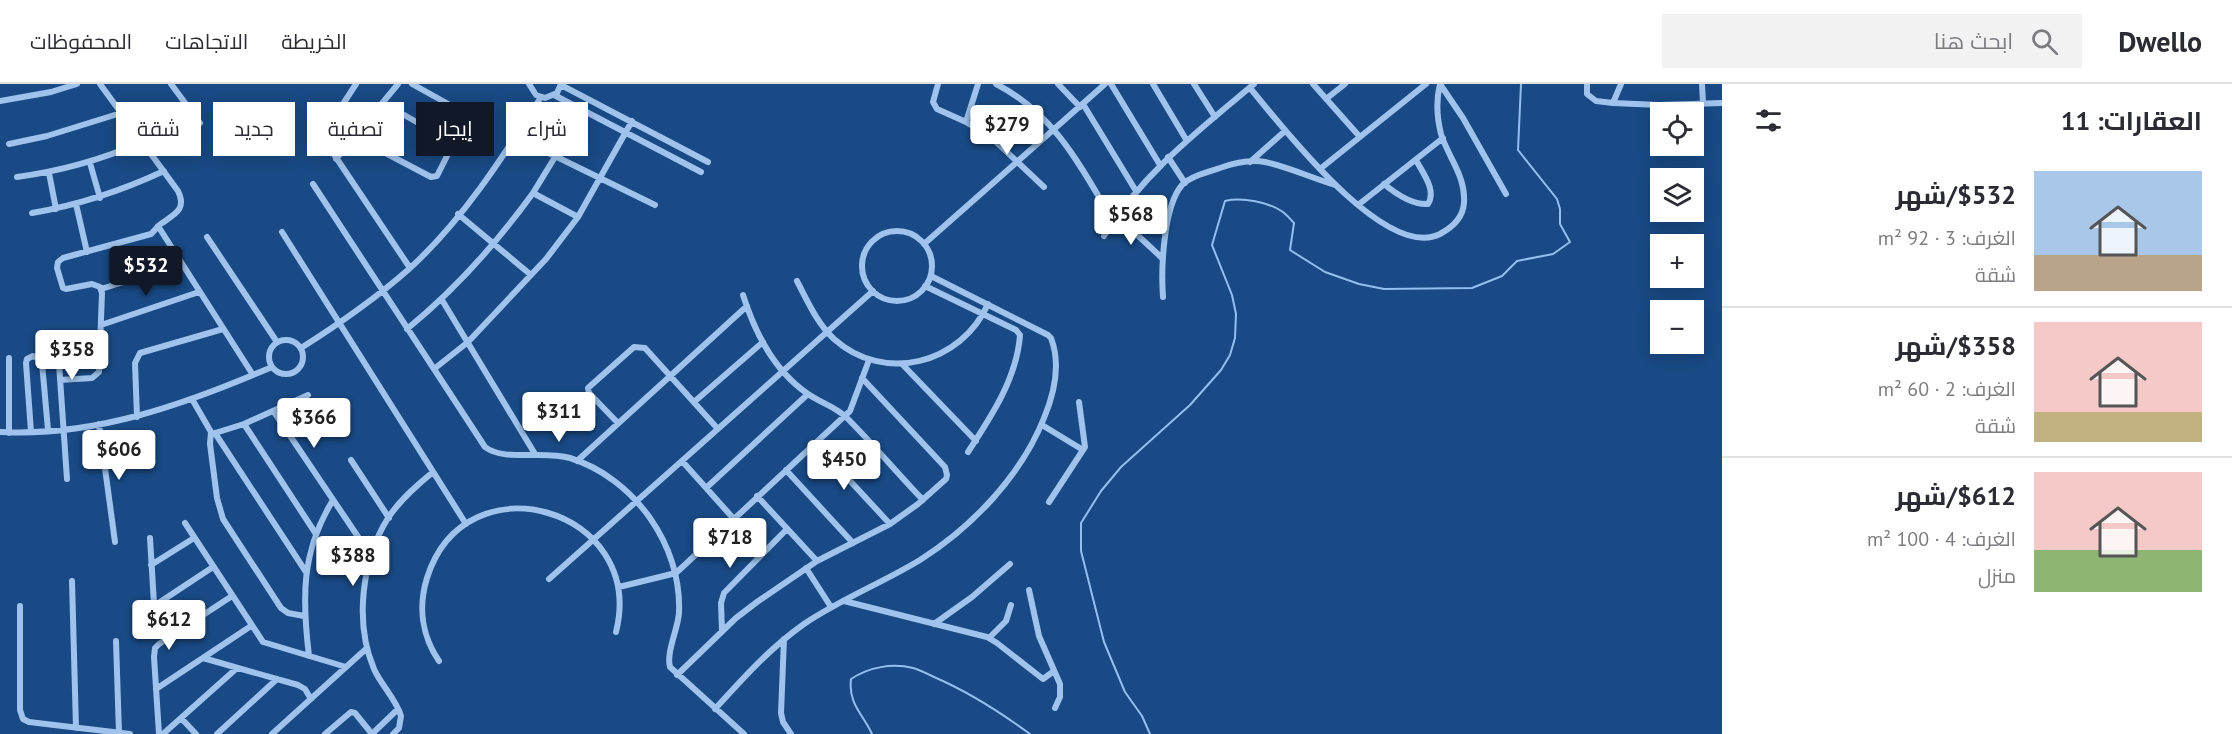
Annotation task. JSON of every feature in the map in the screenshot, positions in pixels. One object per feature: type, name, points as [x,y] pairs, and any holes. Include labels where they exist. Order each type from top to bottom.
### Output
[{"type":"street","points":[[49,84],[51,92]]},
{"type":"street","points":[[0,101],[51,92],[76,84]]},
{"type":"street","points":[[100,84],[116,106]]},
{"type":"street","points":[[171,84],[184,102]]},
{"type":"street","points":[[356,84],[328,127],[327,144],[410,268]]},
{"type":"street","points":[[383,102],[398,84]]},
{"type":"street","points":[[412,84],[444,102]]},
{"type":"street","points":[[529,84],[532,91],[541,97],[554,95],[701,172]]},
{"type":"street","points":[[938,84],[934,99],[935,107],[992,138],[1044,187]]},
{"type":"street","points":[[966,122],[978,84]]},
{"type":"street","points":[[996,84],[1029,106],[1055,129],[1115,219],[1162,258]]},
{"type":"street","points":[[1058,84],[1081,105],[1136,191]]},
{"type":"street","points":[[924,244],[1105,84]]},
{"type":"street","points":[[1111,84],[1160,165]]},
{"type":"street","points":[[1153,84],[1187,141]]},
{"type":"street","points":[[1194,84],[1215,117]]},
{"type":"street","points":[[1313,84],[1359,137]]},
{"type":"street","points":[[1326,99],[1345,84]]},
{"type":"street","points":[[1320,169],[1426,84]]},
{"type":"street","points":[[1104,236],[1136,191],[1160,165],[1252,86],[1285,131],[1358,205],[1378,221],[1408,236],[1432,238],[1448,230],[1459,220],[1464,204],[1462,184],[1443,138],[1436,100],[1440,84]]},
{"type":"street","points":[[1440,84],[1463,118],[1506,194]]},
{"type":"street","points":[[1587,84],[1587,94],[1592,100],[1650,105]]},
{"type":"street","points":[[1613,103],[1621,84]]},
{"type":"street","points":[[1702,84],[1703,102]]},
{"type":"street","points":[[554,95],[561,85],[708,162]]},
{"type":"street","points":[[538,102],[541,97]]},
{"type":"street","points":[[1704,104],[1722,103]]},
{"type":"street","points":[[391,156],[431,177],[437,176],[452,146],[452,142],[404,114]]},
{"type":"street","points":[[9,144],[85,126],[116,115]]},
{"type":"street","points":[[434,369],[468,342],[546,259],[578,217],[632,121]]},
{"type":"street","points":[[1250,162],[1285,131]]},
{"type":"street","points":[[1358,205],[1443,138]]},
{"type":"street","points":[[301,348],[340,324],[410,268],[458,214],[506,150]]},
{"type":"street","points":[[17,177],[49,173],[90,163],[116,152]]},
{"type":"street","points":[[101,289],[94,284],[66,289],[61,285],[58,262],[63,258],[148,236],[158,226],[177,214],[182,206],[181,195],[153,156]]},
{"type":"street","points":[[407,329],[442,300],[494,244],[533,193],[555,157],[655,205]]},
{"type":"street","points":[[1168,157],[1185,183]]},
{"type":"street","points":[[1384,184],[1408,199],[1420,204],[1428,204],[1431,200],[1430,187],[1416,160]]},
{"type":"street","points":[[1163,297],[1162,258],[1167,228],[1174,200],[1185,183],[1236,162],[1264,162],[1336,185]]},
{"type":"street","points":[[90,163],[100,198]]},
{"type":"street","points":[[32,213],[100,198],[164,171]]},
{"type":"street","points":[[49,173],[56,209]]},
{"type":"street","points":[[313,184],[485,447],[499,455],[536,454],[560,456],[577,461],[604,474],[637,501],[662,538],[676,573],[679,614],[669,660],[671,669],[744,734]]},
{"type":"street","points":[[533,193],[578,217]]},
{"type":"street","points":[[76,204],[87,252]]},
{"type":"street","points":[[458,214],[531,275]]},
{"type":"street","points":[[158,226],[253,375]]},
{"type":"street","points":[[903,231],[914,235],[924,244],[931,258],[931,276],[926,286],[917,294],[901,300],[889,300],[873,291],[864,276],[862,265],[867,248],[875,239],[885,233],[903,231]]},
{"type":"street","points":[[282,232],[466,524]]},
{"type":"street","points":[[207,237],[277,342]]},
{"type":"street","points":[[101,289],[182,264]]},
{"type":"street","points":[[715,709],[751,669],[784,639],[831,608],[919,560],[961,529],[1008,480],[1042,425],[1055,386],[1051,338],[931,276]]},
{"type":"street","points":[[798,281],[817,320],[827,333],[847,349],[869,360],[884,364],[903,365],[928,360],[953,347],[974,329],[988,304]]},
{"type":"street","points":[[926,286],[1016,330],[1020,336],[1003,393],[968,453]]},
{"type":"street","points":[[60,380],[92,378],[97,374],[101,289]]},
{"type":"street","points":[[549,579],[873,291]]},
{"type":"street","points":[[101,325],[199,292]]},
{"type":"street","points":[[743,295],[763,342],[783,372],[808,394],[845,416],[922,500]]},
{"type":"street","points":[[442,300],[536,454]]},
{"type":"street","points":[[577,461],[747,306]]},
{"type":"street","points":[[137,417],[135,363],[138,355],[223,329]]},
{"type":"street","points":[[57,335],[67,479]]},
{"type":"street","points":[[292,340],[301,348],[304,359],[302,365],[294,373],[282,374],[272,367],[269,356],[273,345],[277,342],[292,340]]},
{"type":"street","points":[[694,402],[763,342]]},
{"type":"street","points":[[617,423],[589,393],[589,387],[637,346],[645,348],[718,429]]},
{"type":"street","points":[[31,432],[26,363],[29,357],[33,356],[38,357],[42,363],[48,430]]},
{"type":"street","points":[[9,358],[9,433]]},
{"type":"street","points":[[619,587],[676,573],[845,416],[853,407],[869,360]]},
{"type":"street","points":[[903,365],[976,441]]},
{"type":"street","points":[[0,432],[64,429],[137,417],[192,399],[272,367]]},
{"type":"street","points":[[677,675],[743,612],[817,561],[890,524],[946,479],[946,469],[862,378]]},
{"type":"street","points":[[706,488],[808,394]]},
{"type":"street","points":[[214,433],[274,412],[308,395]]},
{"type":"street","points":[[192,399],[306,572]]},
{"type":"street","points":[[1049,502],[1083,450],[1085,441],[1080,402]]},
{"type":"street","points":[[274,412],[371,556]]},
{"type":"street","points":[[99,424],[116,542]]},
{"type":"street","points":[[244,424],[316,534]]},
{"type":"street","points":[[1042,425],[1083,450]]},
{"type":"street","points":[[214,433],[210,444],[222,519],[280,608],[288,613],[304,616]]},
{"type":"street","points":[[815,443],[890,524]]},
{"type":"street","points":[[351,460],[389,518]]},
{"type":"street","points":[[682,461],[733,518]]},
{"type":"street","points":[[786,470],[853,543]]},
{"type":"street","points":[[393,734],[401,724],[401,716],[378,677],[367,648],[362,617],[365,586],[371,556],[389,518],[401,501],[433,472]]},
{"type":"street","points":[[757,496],[817,561]]},
{"type":"street","points":[[309,657],[304,616],[306,572],[316,534],[333,500]]},
{"type":"street","points":[[439,661],[430,646],[423,621],[424,586],[430,569],[450,538],[466,524],[499,511],[517,508],[536,509],[563,517],[593,540],[610,562],[619,587],[620,607],[616,632]]},
{"type":"street","points":[[185,523],[261,640],[267,644],[346,667]]},
{"type":"street","points":[[722,632],[721,603],[724,593],[788,529]]},
{"type":"street","points":[[150,538],[153,602],[155,604],[213,567]]},
{"type":"street","points":[[151,565],[194,538]]},
{"type":"street","points":[[934,624],[972,597],[1010,564]]},
{"type":"street","points":[[806,568],[831,608]]},
{"type":"street","points":[[72,581],[76,728]]},
{"type":"street","points":[[1029,590],[1039,636],[1060,684],[1055,708]]},
{"type":"street","points":[[161,734],[154,654],[157,646],[232,596]]},
{"type":"street","points":[[843,601],[989,638],[1042,678],[1046,678],[1054,671]]},
{"type":"street","points":[[989,638],[1006,621],[1011,605]]},
{"type":"street","points":[[20,606],[20,713],[29,722],[130,734]]},
{"type":"street","points":[[156,689],[251,626]]},
{"type":"street","points":[[784,639],[781,713],[783,722],[791,734]]},
{"type":"street","points":[[116,641],[119,733]]},
{"type":"street","points":[[274,733],[367,648]]},
{"type":"street","points":[[203,658],[302,687],[311,699]]},
{"type":"street","points":[[161,734],[237,668]]},
{"type":"street","points":[[217,734],[277,679]]},
{"type":"street","points":[[325,734],[351,712],[355,713],[372,734],[398,709]]},
{"type":"street","points":[[182,718],[196,734]]},
{"type":"waterway","points":[[1150,734],[1142,716],[1125,692],[1104,642],[1081,551],[1081,523],[1101,491],[1121,467],[1190,405],[1221,370],[1230,355],[1235,338],[1236,314],[1232,295],[1212,245],[1225,201],[1255,201],[1283,212],[1294,223],[1290,250],[1325,272],[1359,284],[1384,289],[1472,288],[1502,276],[1517,261],[1553,254],[1570,242],[1560,224],[1557,199],[1518,150],[1521,84]]},
{"type":"waterway","points":[[872,734],[854,702],[851,679],[873,669],[889,666],[913,668],[960,689],[996,710],[1030,734]]}]
